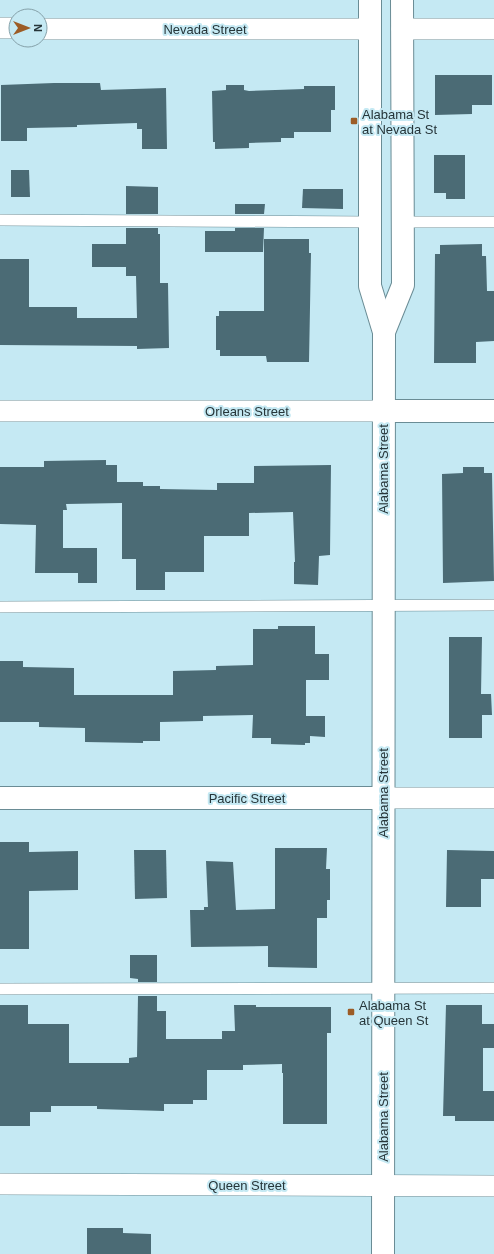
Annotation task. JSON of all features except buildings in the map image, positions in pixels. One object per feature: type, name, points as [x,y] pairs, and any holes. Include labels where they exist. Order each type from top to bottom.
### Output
[{"type":"main road","name":"Alabama Street","points":[[370,0],[370,286],[384,332],[383,1254]]},
{"type":"main road","name":"Alabama Street","points":[[384,332],[403,285],[402,0]]},
{"type":"main road","name":"Orleans Street","points":[[383,411],[494,411]]},
{"type":"main road","name":"Pacific Street","points":[[0,798],[383,798]]},
{"type":"street","name":"Nevada Street","points":[[48,28],[370,29]]},
{"type":"street","points":[[402,29],[494,29]]},
{"type":"street","name":"Orleans Street","points":[[0,411],[383,411]]},
{"type":"street","name":"Pacific Street","points":[[383,798],[494,798]]},
{"type":"street","name":"Queen Street","points":[[0,1184],[494,1186]]},
{"type":"lane","points":[[0,220],[370,222]]},
{"type":"lane","points":[[403,222],[494,222]]},
{"type":"lane","points":[[0,607],[494,605]]},
{"type":"lane","points":[[0,989],[494,988]]},
{"type":"place","name":"Alabama St at Nevada St","points":[[354,121]]},
{"type":"place","name":"Alabama St at Queen St","points":[[351,1012]]}]
